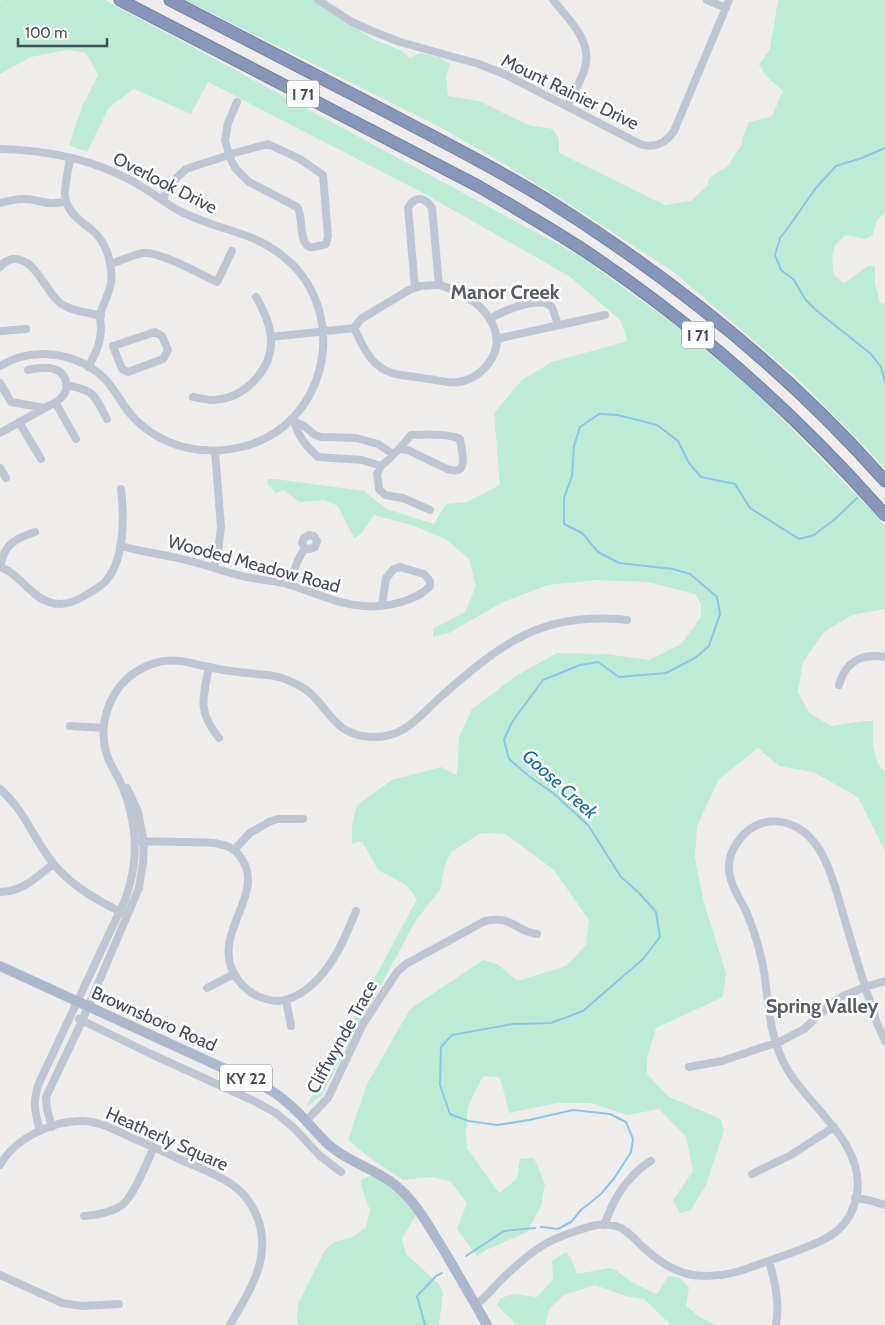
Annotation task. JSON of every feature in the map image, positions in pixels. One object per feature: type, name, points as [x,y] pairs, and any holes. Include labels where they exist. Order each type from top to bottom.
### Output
[{"type":"highway","name":"I 71","points":[[120,0],[471,182],[527,214],[585,251],[683,323],[745,374],[816,440],[885,515]]},
{"type":"highway","name":"I 71","points":[[170,0],[479,160],[601,235],[684,295],[783,378],[849,441],[885,481]]},
{"type":"main road","name":"Brownsboro Road","points":[[0,966],[258,1084],[285,1100],[339,1153],[388,1180],[402,1191],[426,1221],[487,1325]]},
{"type":"street","name":"Mount Rainier Drive","points":[[318,0],[352,22],[372,31],[400,42],[479,64],[504,74],[644,145],[651,146],[664,142],[674,131],[728,4]]},
{"type":"street","points":[[553,0],[580,34],[585,42],[587,51],[584,71],[567,106]]},
{"type":"street","points":[[707,0],[728,4]]},
{"type":"street","points":[[162,200],[169,185],[186,169],[229,155],[268,144],[300,159],[323,175],[328,236],[326,244],[307,246],[303,241],[300,210],[249,182],[236,169],[229,155],[225,140],[228,123],[237,102]]},
{"type":"street","name":"Overlook Drive","points":[[0,149],[38,152],[70,158],[111,171],[133,181],[176,209],[204,221],[248,235],[279,252],[294,266],[310,289],[317,305],[324,341],[323,360],[317,380],[293,421],[272,435],[247,446],[225,451],[196,450],[166,440],[155,434],[133,417],[98,373],[81,362],[48,354],[33,354],[19,356],[0,366]]},
{"type":"street","points":[[70,158],[65,194],[66,201],[74,216],[100,239],[106,249],[110,264],[111,283],[101,316],[99,345],[88,367]]},
{"type":"street","points":[[0,203],[14,199],[53,204],[66,201]]},
{"type":"street","points":[[416,288],[408,208],[413,201],[417,200],[428,202],[432,208],[439,285]]},
{"type":"street","points":[[110,264],[142,253],[150,253],[217,282],[232,251]]},
{"type":"street","points":[[0,267],[3,263],[13,259],[24,261],[33,268],[58,302],[69,308],[101,316]]},
{"type":"street","points":[[271,338],[354,328],[361,319],[409,290],[439,285],[466,296],[490,319],[494,327],[496,339],[495,350],[486,366],[479,373],[470,378],[455,382],[392,374],[382,369],[370,358],[354,328]]},
{"type":"street","points":[[193,397],[212,400],[239,393],[254,381],[265,366],[271,338],[265,316],[256,297]]},
{"type":"street","points":[[490,319],[498,313],[512,308],[533,303],[544,303],[552,307],[558,325]]},
{"type":"street","points":[[496,339],[605,315]]},
{"type":"street","points":[[0,331],[26,329]]},
{"type":"street","points":[[99,345],[111,347],[113,346],[155,332],[162,336],[168,350],[164,359],[128,372],[122,369],[113,346]]},
{"type":"street","points":[[0,433],[61,399],[64,394],[66,385],[63,376],[57,370],[50,368],[28,370]]},
{"type":"street","points":[[0,383],[11,402],[45,408]]},
{"type":"street","points":[[66,385],[90,391],[107,419]]},
{"type":"street","points":[[55,402],[76,439]]},
{"type":"street","points":[[293,421],[321,437],[356,438],[396,451],[408,450],[453,471],[457,471],[464,463],[460,439],[455,436],[411,435],[406,440],[396,451],[387,461],[381,466],[377,474],[379,489],[382,493],[403,498],[430,510]]},
{"type":"street","points":[[293,421],[306,446],[318,458],[362,460],[381,466]]},
{"type":"street","points":[[19,422],[41,459]]},
{"type":"street","points":[[306,446],[312,442],[315,435]]},
{"type":"street","points":[[214,568],[221,527],[215,451]]},
{"type":"street","points":[[0,468],[6,478]]},
{"type":"street","points":[[35,532],[22,536],[11,544],[5,551],[0,566],[14,574],[43,600],[54,604],[67,603],[79,599],[104,582],[113,572],[116,565],[122,526],[123,502],[121,489]]},
{"type":"street","name":"Wooded Meadow Road","points":[[120,546],[192,561],[239,575],[289,585],[308,590],[343,604],[365,606],[382,605],[394,604],[425,592],[430,586],[430,581],[424,574],[400,567],[394,569],[386,578],[382,605]]},
{"type":"street","points":[[289,585],[298,560],[305,548]]},
{"type":"street","points":[[40,1132],[34,1100],[39,1082],[120,911],[134,870],[135,842],[130,809],[127,798],[108,758],[103,734],[107,711],[114,694],[127,679],[138,671],[158,662],[173,660],[280,677],[305,689],[315,698],[333,721],[346,730],[365,737],[382,737],[396,734],[408,727],[442,695],[491,655],[508,643],[528,633],[549,625],[573,620],[595,618],[627,620]]},
{"type":"street","points":[[839,685],[845,668],[854,661],[867,657],[885,657]]},
{"type":"street","points":[[209,667],[203,705],[205,718],[210,728],[219,738]]},
{"type":"street","points":[[70,726],[103,728]]},
{"type":"street","points":[[52,1127],[46,1110],[46,1098],[128,915],[142,875],[144,842],[138,812],[122,778],[116,773]]},
{"type":"street","points":[[0,789],[12,800],[25,817],[41,847],[53,864],[82,890],[128,915]]},
{"type":"street","points":[[234,850],[250,833],[271,821],[278,818],[303,819]]},
{"type":"street","points":[[475,1305],[502,1279],[546,1243],[599,1224],[622,1229],[665,1264],[686,1274],[706,1277],[727,1275],[820,1242],[837,1231],[850,1212],[856,1198],[857,1181],[853,1160],[848,1148],[834,1127],[793,1079],[780,1055],[775,1043],[769,1016],[762,960],[756,936],[733,884],[729,870],[731,854],[738,840],[750,829],[774,821],[790,823],[804,831],[816,844],[830,874],[865,987],[885,1041]]},
{"type":"street","points":[[135,842],[214,843],[227,846],[234,850],[241,858],[248,878],[247,891],[228,943],[229,961],[234,974],[243,985],[259,996],[270,1000],[286,1000],[304,992],[328,967],[342,944],[356,911]]},
{"type":"street","points":[[0,892],[11,891],[24,886],[53,864]]},
{"type":"street","name":"Cliffwynde Trace","points":[[306,1121],[328,1098],[362,1024],[390,981],[403,966],[485,921],[504,920],[513,923],[524,931],[538,934]]},
{"type":"street","points":[[207,988],[234,974]]},
{"type":"street","points":[[689,1067],[722,1061],[791,1037],[804,1029],[832,1003],[843,996],[885,981]]},
{"type":"street","points":[[286,1000],[292,1026]]},
{"type":"street","points":[[71,1015],[276,1113],[294,1128],[320,1156],[341,1172]]},
{"type":"street","points":[[58,1042],[69,1048]]},
{"type":"street","points":[[35,1096],[46,1098]]},
{"type":"street","name":"Heatherly Square","points":[[0,1165],[12,1149],[32,1134],[77,1121],[94,1122],[154,1147],[234,1186],[250,1203],[256,1215],[262,1239],[262,1252],[254,1282],[230,1325]]},
{"type":"street","points":[[752,1174],[791,1155],[834,1127]]},
{"type":"street","points":[[84,1216],[114,1210],[125,1203],[132,1193],[154,1147]]},
{"type":"street","points":[[604,1225],[610,1208],[622,1190],[640,1168],[651,1161]]},
{"type":"street","points":[[856,1198],[863,1198],[885,1205]]},
{"type":"street","points":[[769,1261],[777,1290],[776,1325]]},
{"type":"street","points":[[0,1275],[62,1303],[82,1306],[119,1304]]},
{"type":"green space","points":[[105,0],[580,256],[675,325],[757,393],[885,526],[885,609],[852,615],[824,632],[803,662],[798,692],[810,714],[832,726],[873,721],[875,755],[880,767],[885,772],[885,851],[858,797],[813,772],[779,766],[758,748],[719,779],[697,826],[695,858],[704,903],[726,973],[723,997],[656,1028],[647,1058],[647,1074],[669,1097],[721,1119],[724,1131],[706,1185],[691,1210],[680,1213],[673,1200],[693,1171],[686,1137],[659,1109],[628,1115],[590,1103],[557,1103],[509,1113],[499,1077],[483,1076],[468,1106],[467,1148],[499,1193],[517,1179],[520,1159],[534,1158],[545,1184],[541,1206],[527,1232],[486,1250],[477,1256],[457,1229],[467,1203],[450,1181],[431,1177],[403,1180],[366,1155],[348,1140],[367,1084],[410,1009],[483,960],[497,964],[518,981],[566,966],[586,945],[589,920],[553,869],[505,834],[481,833],[451,852],[445,865],[440,890],[416,920],[322,1095],[306,1107],[417,899],[406,885],[378,870],[362,841],[352,844],[352,825],[357,805],[392,780],[441,767],[457,775],[459,737],[472,709],[516,676],[557,653],[606,654],[649,660],[681,644],[701,617],[701,604],[695,594],[648,582],[596,580],[548,585],[501,603],[449,633],[433,637],[433,629],[465,612],[476,586],[469,559],[447,540],[415,526],[374,515],[361,534],[354,538],[338,506],[324,500],[299,502],[284,490],[276,493],[268,485],[267,479],[364,491],[387,509],[434,524],[446,504],[467,502],[500,485],[494,413],[522,380],[552,362],[628,341],[620,320],[569,276],[425,194],[208,82],[191,114],[134,89],[109,107],[87,152],[69,145],[82,107],[98,75],[86,53],[67,50],[31,57],[0,74],[0,1]]},
{"type":"green space","points":[[185,0],[314,0],[373,39],[402,51],[410,58],[420,53],[439,57],[450,64],[446,77],[448,96],[479,101],[528,125],[553,129],[559,139],[559,153],[665,205],[691,201],[708,185],[709,178],[727,167],[742,144],[749,122],[772,116],[783,91],[766,76],[759,65],[770,49],[778,0],[885,0],[885,213],[877,220],[873,235],[866,239],[846,235],[834,248],[832,257],[834,275],[844,283],[868,266],[875,266],[875,283],[880,303],[885,304],[885,469],[797,378],[675,273],[574,207],[438,126]]},
{"type":"green space","points":[[370,1176],[386,1181],[414,1206],[416,1214],[402,1239],[406,1254],[439,1284],[443,1293],[439,1325],[299,1325],[297,1321],[298,1304],[325,1250],[334,1242],[353,1237],[366,1227],[370,1210],[361,1180]]},
{"type":"green space","points":[[566,1252],[571,1258],[577,1274],[609,1268],[616,1270],[633,1283],[657,1294],[668,1276],[680,1278],[689,1287],[686,1306],[700,1317],[716,1325],[671,1325],[644,1299],[625,1296],[595,1285],[564,1295],[549,1309],[546,1325],[517,1325],[497,1305],[501,1298],[513,1294],[537,1297],[553,1279],[552,1261]]},
{"type":"waterway","name":"Goose Creek","points":[[885,148],[836,166],[815,189],[780,238],[775,255],[781,270],[794,280],[805,299],[817,311],[871,354],[881,367],[885,382]]},
{"type":"waterway","name":"Goose Creek","points":[[541,1227],[558,1229],[571,1222],[581,1210],[601,1194],[615,1177],[631,1152],[633,1139],[626,1122],[610,1114],[573,1110],[498,1125],[468,1121],[450,1114],[440,1085],[441,1047],[452,1035],[513,1024],[551,1023],[583,1011],[643,959],[660,937],[656,912],[621,877],[588,825],[553,793],[509,759],[504,740],[512,722],[543,680],[580,665],[598,662],[619,677],[666,673],[695,658],[709,646],[720,614],[717,597],[690,574],[673,569],[619,563],[598,552],[582,533],[564,524],[564,498],[572,476],[574,446],[580,427],[599,414],[618,415],[657,425],[678,441],[689,463],[701,477],[735,484],[750,508],[799,539],[814,535],[835,519],[857,498]]},
{"type":"waterway","name":"Goose Creek","points":[[466,1256],[504,1231],[535,1228]]},
{"type":"waterway","name":"Goose Creek","points":[[425,1325],[417,1296],[436,1276],[442,1273]]},
{"type":"district","name":"Manor Creek","points":[[505,292]]},
{"type":"district","name":"Spring Valley","points":[[822,1006]]}]
